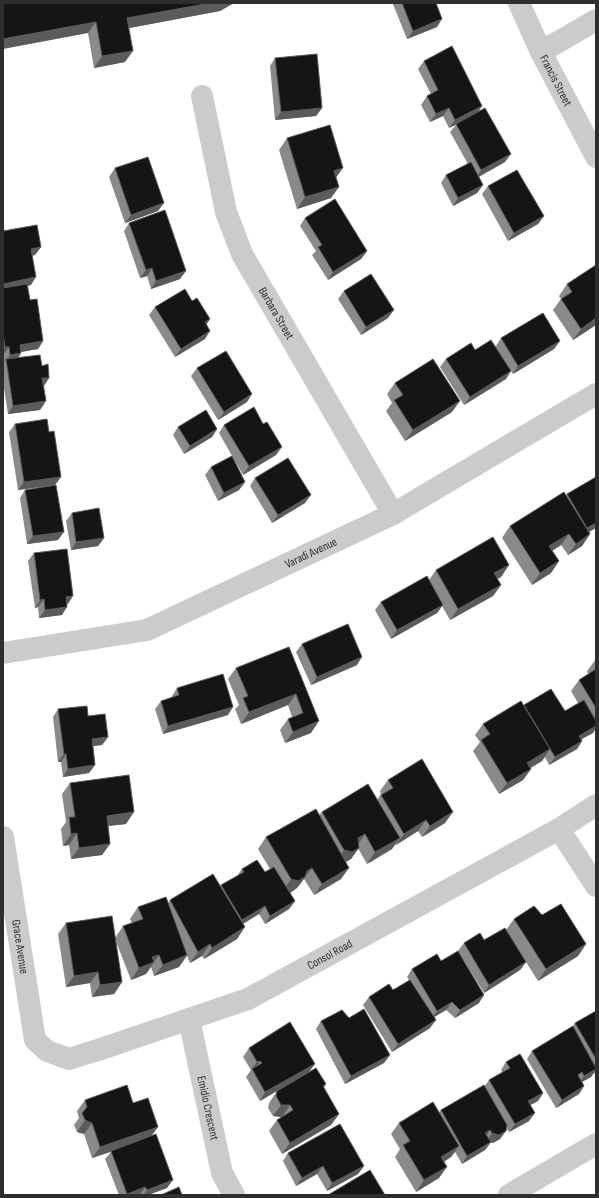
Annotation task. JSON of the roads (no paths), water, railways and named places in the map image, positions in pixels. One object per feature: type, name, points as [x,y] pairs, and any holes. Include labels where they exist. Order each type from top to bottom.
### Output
[{"type":"street","name":"Francis Street","points":[[519,3],[541,52],[596,157]]},
{"type":"street","points":[[541,52],[596,20]]},
{"type":"street","name":"Barbara Street","points":[[202,96],[226,212],[242,254],[393,514]]},
{"type":"street","name":"Varadi Avenue","points":[[3,653],[147,630],[393,514],[596,394]]},
{"type":"street","name":"Consol Road","points":[[47,1051],[69,1059],[248,999],[559,829],[596,805]]},
{"type":"street","points":[[559,829],[596,886]]},
{"type":"street","name":"Grace Avenue","points":[[3,836],[35,1040],[47,1051]]},
{"type":"street","name":"Emidio Crescent","points":[[189,1019],[222,1173],[234,1195]]},
{"type":"street","points":[[509,1195],[596,1144]]}]
